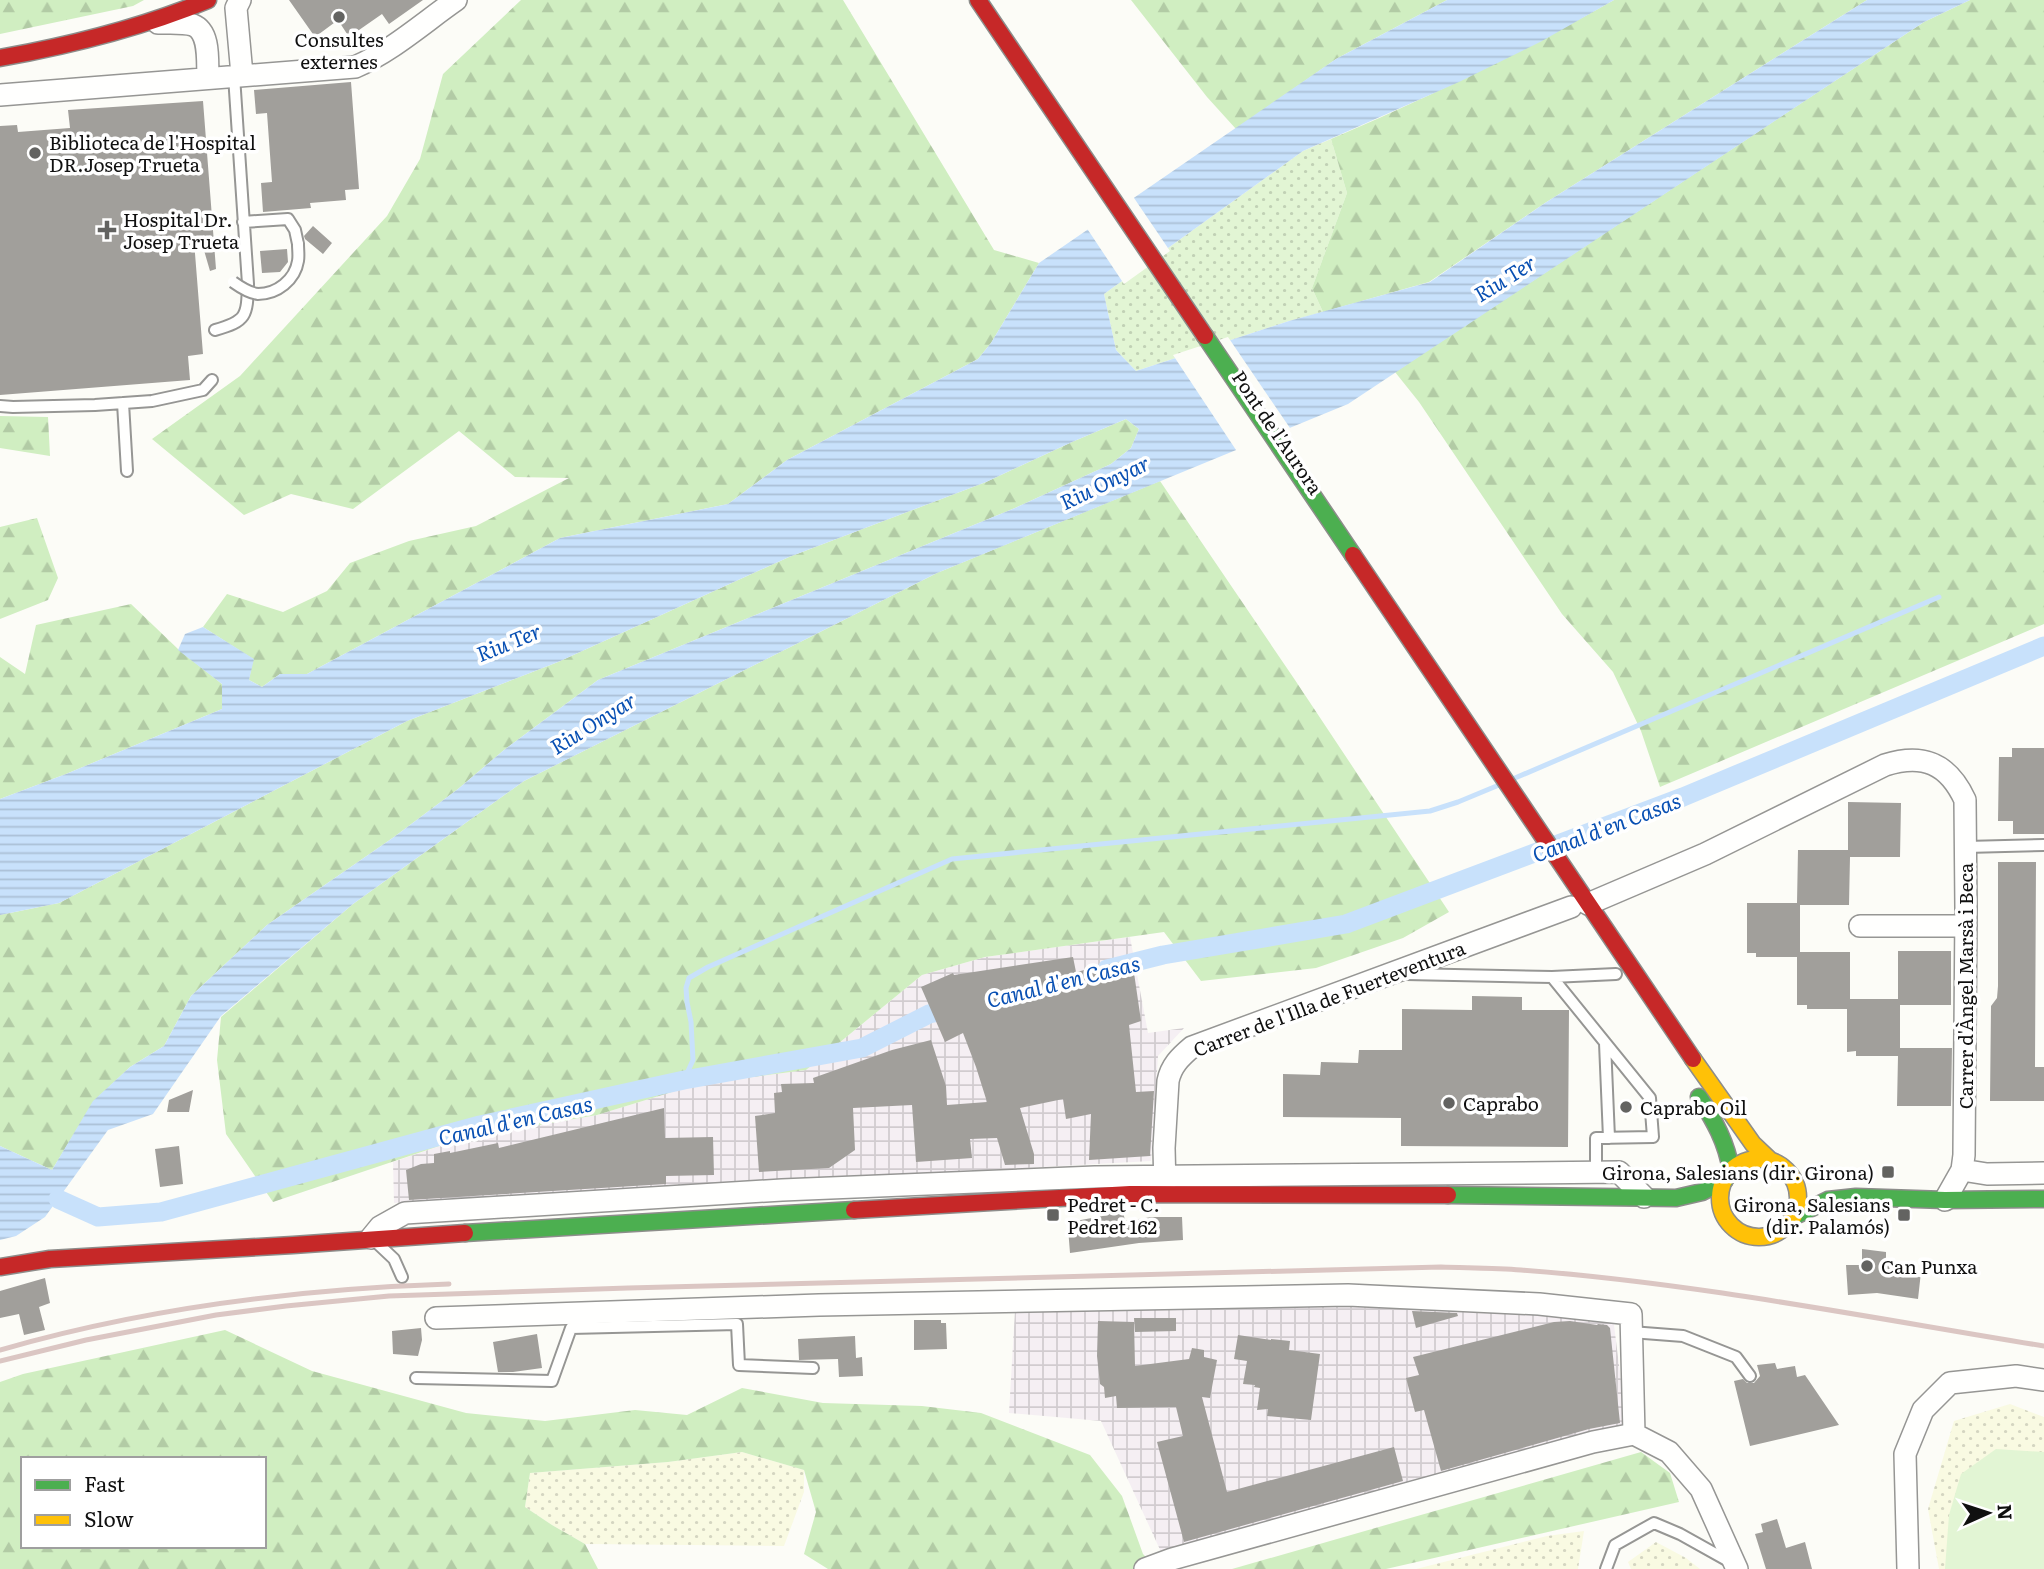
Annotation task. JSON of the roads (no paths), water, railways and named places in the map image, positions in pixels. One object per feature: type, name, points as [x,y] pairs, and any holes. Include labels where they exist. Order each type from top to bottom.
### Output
[{"type":"main road","points":[[0,58],[77,43],[180,13],[208,0]]},
{"type":"main road","name":"Pont de l'Aurora","points":[[960,0],[1366,599],[1535,854]]},
{"type":"main road","name":"Pont de l'Aurora","points":[[978,0],[1574,883],[1575,906],[1754,1144],[1771,1161]]},
{"type":"main road","points":[[1603,954],[1620,979]]},
{"type":"main road","points":[[1651,1026],[1665,1046]]},
{"type":"main road","points":[[1693,1087],[1717,1126],[1729,1153],[1728,1176],[1720,1197],[1725,1217]]},
{"type":"main road","points":[[1165,1185],[1368,1194],[1676,1198],[1702,1192],[1728,1176],[1745,1161],[1754,1159],[1771,1161],[1791,1176],[1798,1196],[1793,1217]]},
{"type":"main road","points":[[1791,1176],[1826,1190],[1856,1197]]},
{"type":"main road","points":[[1676,1198],[1725,1217],[1740,1231],[1759,1237],[1779,1231],[1793,1217],[1828,1200],[1856,1197],[2044,1199]]},
{"type":"main road","points":[[0,1267],[50,1259],[371,1238]]},
{"type":"street","points":[[238,75],[236,8],[240,0]]},
{"type":"street","points":[[0,95],[355,67],[389,48],[456,0]]},
{"type":"street","points":[[149,22],[192,25],[200,30],[205,38],[208,78]]},
{"type":"street","name":"Carrer de l'Illa de Fuerteventura","points":[[1165,1185],[1164,1148],[1170,1071],[1183,1055],[1202,1043],[1575,906],[1705,854],[1885,765],[1902,760],[1921,760],[1935,764],[1947,773]]},
{"type":"street","name":"Carrer d'Àngel Marsà i Beca","points":[[1945,1200],[1962,1170],[1966,926],[1965,800],[1947,773]]},
{"type":"street","points":[[1860,926],[1966,926]]},
{"type":"street","points":[[1962,1170],[1987,1174],[2044,1173]]},
{"type":"street","points":[[371,1238],[380,1227],[405,1213],[782,1190],[1165,1185],[1619,1172],[1644,1197]]},
{"type":"street","points":[[436,1318],[737,1316],[1348,1295],[1539,1304],[1630,1314],[1634,1434]]},
{"type":"street","points":[[1908,1569],[1905,1454],[1923,1410],[1950,1383],[2016,1376],[2044,1380]]},
{"type":"street","points":[[1146,1569],[1172,1559],[1303,1522],[1580,1446],[1634,1434],[1668,1451],[1701,1489],[1735,1567]]},
{"type":"lane","points":[[215,330],[237,324],[247,309],[238,75]]},
{"type":"lane","points":[[233,282],[257,294],[282,287],[291,277],[298,262],[295,230],[288,219],[243,222]]},
{"type":"lane","points":[[0,405],[13,407],[152,401],[203,390],[212,380]]},
{"type":"lane","points":[[123,403],[127,471]]},
{"type":"lane","points":[[1966,847],[2044,845]]},
{"type":"lane","points":[[1389,974],[1620,979]]},
{"type":"lane","points":[[1552,977],[1650,1098],[1653,1137],[1596,1138],[1596,1172]]},
{"type":"lane","points":[[1605,1042],[1609,1138]]},
{"type":"lane","points":[[371,1238],[394,1259],[402,1277]]},
{"type":"lane","points":[[416,1378],[552,1381],[570,1328],[737,1316],[739,1365],[813,1368]]},
{"type":"lane","points":[[1631,1332],[1683,1336],[1736,1357],[1749,1376]]},
{"type":"lane","points":[[1606,1569],[1615,1545],[1654,1523],[1680,1534],[1735,1567]]},
{"type":"lane","points":[[1611,1552],[1614,1569]]},
{"type":"water","points":[[1447,0],[1614,0],[1542,41],[1459,82],[1303,151],[1104,294],[1116,350],[1136,371],[1289,321],[1430,282],[1545,203],[1867,0],[1970,0],[1924,22],[1348,404],[937,573],[524,781],[353,904],[221,1016],[153,1114],[108,1130],[45,1217],[16,1236],[0,1240],[0,1146],[52,1170],[93,1101],[130,1067],[164,1046],[191,996],[267,925],[394,837],[598,680],[1015,508],[1111,464],[1131,448],[1139,429],[1126,419],[986,482],[789,557],[558,662],[407,721],[59,903],[0,915],[0,799],[222,709],[222,684],[178,650],[185,634],[203,627],[254,659],[249,680],[262,687],[280,674],[307,674],[560,538],[728,504],[787,460],[978,359],[991,343],[1039,263],[1336,59]]},
{"type":"waterway","points":[[1515,778],[1939,597]]},
{"type":"waterway","name":"Canal d'en Casas","points":[[1107,969],[1163,955],[1346,924],[1683,797],[2044,646]]},
{"type":"waterway","points":[[684,1080],[693,1060],[686,988],[689,978],[708,967],[952,859],[1430,811],[1499,785]]},
{"type":"waterway","name":"Canal d'en Casas","points":[[58,1199],[98,1217],[161,1212],[480,1125],[684,1080],[862,1048],[929,1014],[956,1008]]},
{"type":"railway","points":[[0,1361],[86,1340],[216,1315],[389,1296],[1441,1267],[1521,1270],[1652,1283],[2044,1346]]},
{"type":"railway","points":[[0,1350],[110,1323],[222,1303],[336,1291],[449,1284]]},
{"type":"place","name":"Consultes externes","points":[[339,17]]},
{"type":"place","name":"Biblioteca de l'Hospital DR.Josep Trueta","points":[[35,153]]},
{"type":"place","name":"Hospital Dr. Josep Trueta","points":[[107,230]]},
{"type":"place","name":"Caprabo","points":[[1449,1103]]},
{"type":"place","name":"Caprabo Oil","points":[[1626,1107]]},
{"type":"place","name":"Girona, Salesians (dir. Girona)","points":[[1888,1172]]},
{"type":"place","name":"Pedret - C. Pedret 162","points":[[1053,1215]]},
{"type":"place","name":"Girona, Salesians (dir. Palamós)","points":[[1904,1215]]},
{"type":"place","name":"Can Punxa","points":[[1867,1266]]},
{"type":"water label","name":"Riu Ter","points":[[1504,277]]},
{"type":"water label","name":"Riu Onyar","points":[[1104,481]]},
{"type":"water label","name":"Riu Ter","points":[[508,641]]},
{"type":"water label","name":"Riu Onyar","points":[[592,722]]}]
